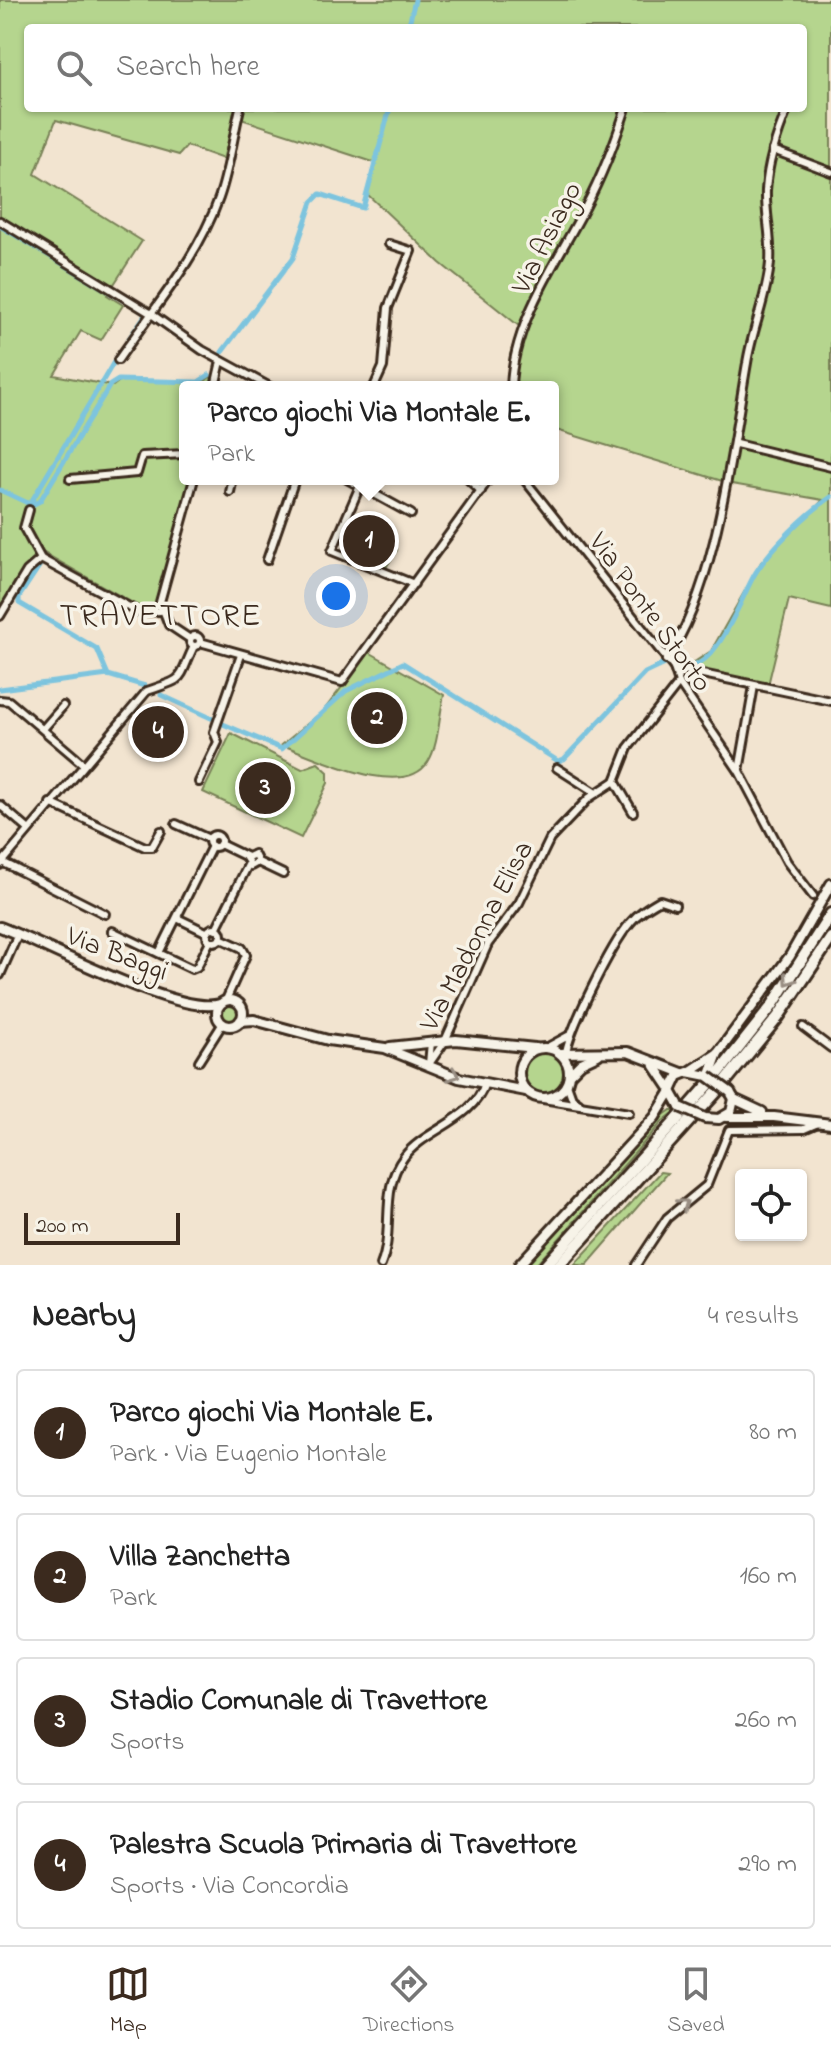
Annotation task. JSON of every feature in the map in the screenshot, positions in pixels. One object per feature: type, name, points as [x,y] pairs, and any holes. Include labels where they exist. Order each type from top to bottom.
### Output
[{"type":"highway","points":[[719,1083],[831,914]]},
{"type":"highway","points":[[546,1265],[778,1017],[831,938]]},
{"type":"highway","points":[[559,1265],[688,1112]]},
{"type":"main road","points":[[655,1117],[685,1073],[718,1053],[770,985],[831,884]]},
{"type":"main road","name":"Via Baggi","points":[[0,927],[121,982],[204,1005],[223,1023]]},
{"type":"main road","points":[[217,1015],[228,1002],[241,1016],[328,1040],[385,1048],[459,1078],[526,1091],[543,1099],[557,1095],[581,1063],[610,1051]]},
{"type":"main road","name":"Via Baggi","points":[[204,1005],[228,1002]]},
{"type":"main road","points":[[223,1023],[230,1025],[241,1016]]},
{"type":"main road","points":[[385,1048],[445,1041],[542,1048],[563,1055],[628,1052],[719,1083],[744,1107],[774,1117]]},
{"type":"main road","points":[[526,1091],[519,1080],[519,1066],[527,1054],[542,1048]]},
{"type":"main road","points":[[718,1053],[719,1083],[733,1108],[726,1117]]},
{"type":"main road","points":[[563,1055],[568,1080]]},
{"type":"main road","points":[[652,1062],[688,1112]]},
{"type":"main road","points":[[519,1265],[663,1111],[726,1117],[774,1117],[831,1124]]},
{"type":"street","points":[[118,360],[195,249],[209,222],[220,196],[239,112]]},
{"type":"street","name":"Via Asiago","points":[[512,381],[514,351],[612,151],[625,112]]},
{"type":"street","points":[[666,660],[680,641],[692,608],[736,444],[747,362],[770,263],[766,190],[773,150],[787,112]]},
{"type":"street","points":[[773,150],[831,172]]},
{"type":"street","points":[[0,221],[150,313],[221,361],[259,381]]},
{"type":"street","points":[[377,381],[383,367],[388,308],[411,251],[389,244]]},
{"type":"street","points":[[216,381],[221,361]]},
{"type":"street","points":[[736,444],[831,467]]},
{"type":"street","points":[[70,479],[137,473],[142,456],[179,454]]},
{"type":"street","points":[[192,485],[160,597],[160,611],[169,625],[194,642],[285,663],[342,682],[485,485]]},
{"type":"street","points":[[230,492],[232,485]]},
{"type":"street","points":[[267,560],[293,485]]},
{"type":"street","points":[[360,485],[332,551],[414,584]]},
{"type":"street","points":[[366,485],[411,514]]},
{"type":"street","points":[[475,485],[481,491]]},
{"type":"street","name":"Via Ponte Storto","points":[[529,485],[674,668],[679,683],[739,771],[787,862],[813,896]]},
{"type":"street","points":[[29,510],[24,528],[41,559],[138,612],[160,611]]},
{"type":"street","points":[[0,616],[27,571],[41,559]]},
{"type":"street","points":[[105,914],[1,863],[147,691],[170,685],[181,678],[194,642]]},
{"type":"street","points":[[199,782],[218,742],[214,732],[241,655]]},
{"type":"street","points":[[674,668],[831,701]]},
{"type":"street","points":[[633,812],[615,781],[628,748],[679,683]]},
{"type":"street","points":[[739,771],[754,686]]},
{"type":"street","points":[[0,700],[9,701],[83,764]]},
{"type":"street","points":[[43,729],[63,706]]},
{"type":"street","points":[[557,768],[596,793]]},
{"type":"street","name":"Via Madonna Elisa","points":[[429,1064],[445,1041],[488,944],[519,903],[550,839],[596,793],[615,781]]},
{"type":"street","points":[[50,803],[145,847],[152,847],[161,831]]},
{"type":"street","points":[[0,805],[28,829]]},
{"type":"street","points":[[176,824],[248,861]]},
{"type":"street","points":[[159,953],[213,843]]},
{"type":"street","points":[[208,933],[216,929],[254,854],[258,862],[283,874]]},
{"type":"street","points":[[563,1055],[607,959],[628,925],[660,900],[675,905]]},
{"type":"street","points":[[177,918],[208,933]]},
{"type":"street","points":[[216,929],[220,938]]},
{"type":"street","points":[[112,931],[195,969],[210,941],[208,933]]},
{"type":"street","points":[[0,975],[18,934]]},
{"type":"street","points":[[210,941],[220,938],[242,948],[246,955],[228,1002]]},
{"type":"street","points":[[199,1061],[223,1023]]},
{"type":"street","points":[[803,1027],[831,1048]]},
{"type":"street","points":[[542,1048],[562,1042],[572,1033]]},
{"type":"street","points":[[429,1064],[431,1042]]},
{"type":"street","points":[[568,1043],[578,1053]]},
{"type":"street","points":[[568,1080],[572,1098],[582,1105]]},
{"type":"street","points":[[381,1265],[385,1252],[387,1204],[400,1162],[474,1103],[485,1083]]},
{"type":"street","points":[[543,1099],[629,1113]]},
{"type":"street","points":[[636,1265],[667,1218],[707,1185],[729,1130],[804,1129],[818,1123]]},
{"type":"green space","points":[[0,0],[831,0],[831,609],[789,599],[768,685],[692,671],[690,665],[711,651],[761,562],[823,500],[732,484],[559,431],[559,381],[508,381],[510,355],[519,326],[440,263],[367,194],[376,163],[235,117],[223,159],[187,146],[179,155],[56,120],[35,174],[142,241],[107,295],[123,305],[101,340],[81,331],[54,375],[113,386],[122,379],[179,381],[179,485],[193,485],[156,603],[140,607],[44,553],[29,565],[0,616]]},
{"type":"green space","points":[[367,526],[397,550],[385,569],[347,555],[356,528],[363,532]]},
{"type":"green space","points":[[369,652],[444,695],[432,755],[416,773],[380,777],[358,773],[282,745],[324,710]]},
{"type":"green space","points":[[231,733],[302,769],[318,763],[328,772],[328,783],[301,838],[203,792]]},
{"type":"green space","points":[[225,1003],[233,1003],[238,1012],[236,1019],[225,1021],[220,1016],[220,1008]]},
{"type":"green space","points":[[544,1053],[558,1059],[564,1073],[558,1087],[544,1093],[530,1087],[524,1073],[530,1059]]},
{"type":"green space","points":[[671,1110],[677,1110],[663,1121],[536,1265],[525,1265],[658,1119]]},
{"type":"green space","points":[[660,1172],[667,1173],[587,1265],[574,1265]]},
{"type":"waterway","points":[[409,24],[415,0]]},
{"type":"waterway","points":[[222,352],[293,258],[312,202],[320,194],[363,208],[389,112]]},
{"type":"waterway","points":[[0,226],[126,302]]},
{"type":"waterway","points":[[128,340],[146,314],[141,311]]},
{"type":"waterway","points":[[27,509],[118,355]]},
{"type":"waterway","points":[[200,381],[209,375]]},
{"type":"waterway","points":[[0,490],[32,505],[40,501],[110,385],[118,380],[179,382]]},
{"type":"waterway","points":[[684,667],[696,665],[718,645],[763,562],[790,532],[831,497]]},
{"type":"waterway","points":[[40,565],[19,597],[19,603],[97,649],[108,675]]},
{"type":"waterway","points":[[223,724],[282,749],[346,691],[403,663],[558,761],[564,759],[645,673],[664,664]]},
{"type":"waterway","points":[[0,689],[108,675],[145,686]]},
{"type":"waterway","points":[[161,695],[211,718]]},
{"type":"place","name":"Parco giochi Via Montale E.","points":[[369,541]]},
{"type":"place","name":"Villa Zanchetta","points":[[377,718]]},
{"type":"place","name":"Palestra Scuola Primaria di Travettore","points":[[158,732]]},
{"type":"place","name":"Stadio Comunale di Travettore","points":[[265,788]]},
{"type":"district","name":"TRAVETTORE","points":[[161,614]]}]
